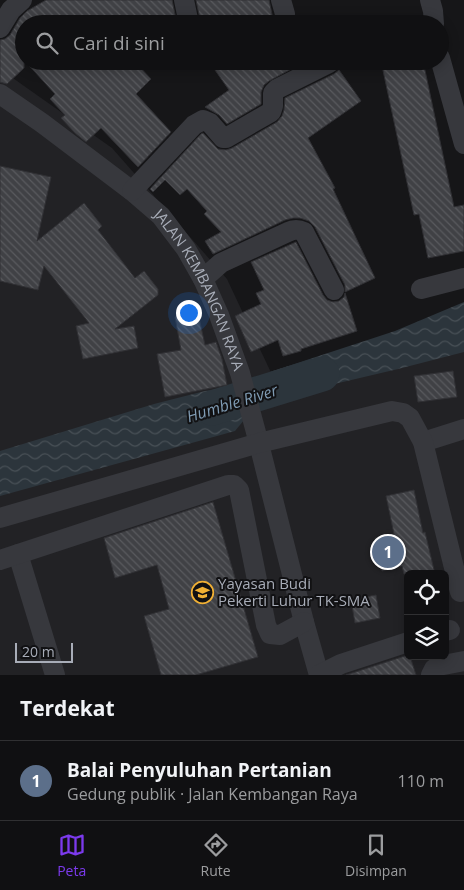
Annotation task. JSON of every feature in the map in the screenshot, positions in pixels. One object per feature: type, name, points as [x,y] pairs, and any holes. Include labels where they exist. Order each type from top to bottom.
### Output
[{"type":"street","points":[[0,28],[11,10],[22,0]]},
{"type":"street","points":[[184,0],[187,15]]},
{"type":"street","points":[[430,0],[433,15]]},
{"type":"street","points":[[132,191],[198,122],[203,120],[210,123],[223,138],[226,138],[271,112],[273,93],[277,89],[315,70]]},
{"type":"street","points":[[443,70],[464,144]]},
{"type":"street","name":"JALAN KEMBANGAN RAYA","points":[[0,94],[42,123],[132,191],[161,216],[186,249],[203,279],[219,315],[240,373],[319,675]]},
{"type":"street","points":[[203,279],[221,263],[288,232],[300,230],[304,232],[334,290]]},
{"type":"street","points":[[421,290],[464,278]]},
{"type":"street","points":[[0,518],[258,439],[392,411],[403,413],[410,418],[423,442],[460,592]]},
{"type":"street","points":[[423,442],[464,429]]},
{"type":"street","points":[[55,675],[9,557],[228,485],[234,485],[239,490],[266,625],[270,634],[280,635],[304,622]]},
{"type":"street","points":[[319,675],[341,664],[404,643]]},
{"type":"street","points":[[431,675],[438,666],[464,661]]},
{"type":"shaded area","points":[[0,69],[112,148],[227,279],[275,381],[464,335],[464,675],[0,675]]},
{"type":"water","points":[[464,302],[464,352],[279,397],[270,372],[395,331]]},
{"type":"water","points":[[224,388],[235,391],[244,420],[235,431],[0,496],[0,451],[154,404]]},
{"type":"building","points":[[46,0],[172,0],[175,15],[23,15]]},
{"type":"building","points":[[196,0],[269,0],[272,15],[199,15]]},
{"type":"building","points":[[15,26],[15,70],[22,70],[7,84],[0,82],[0,40],[10,35]]},
{"type":"building","points":[[33,70],[142,70],[151,79],[136,94],[171,132],[138,167],[101,128],[86,142],[75,133],[61,118],[65,115],[50,99],[55,94]]},
{"type":"building","points":[[215,70],[289,70],[264,85],[261,92],[261,104],[227,124],[219,115],[205,107],[229,90]]},
{"type":"building","points":[[339,70],[361,101],[308,138],[335,188],[333,189],[375,278],[345,292],[345,285],[315,227],[309,221],[300,218],[285,220],[213,254],[205,241],[221,232],[204,214],[207,211],[187,189],[180,195],[165,180],[153,192],[150,189],[201,134],[203,133],[218,149],[226,150],[232,148],[277,122],[284,110],[285,98]]},
{"type":"building","points":[[383,70],[425,70],[454,207],[464,205],[464,251],[428,258],[419,214],[414,215]]},
{"type":"building","points":[[0,166],[51,177],[37,241],[84,203],[102,226],[98,230],[135,278],[144,271],[158,289],[158,295],[115,329],[134,326],[138,348],[83,359],[76,326],[89,323],[44,266],[38,290],[0,281]]},
{"type":"building","points":[[296,242],[327,300],[339,301],[344,297],[345,293],[357,331],[283,356],[278,340],[251,352],[235,316],[261,304],[256,293],[264,290],[251,262]]},
{"type":"building","points":[[198,313],[205,345],[216,342],[222,359],[227,385],[165,397],[157,354],[181,350],[175,317]]},
{"type":"building","points":[[453,371],[457,397],[418,402],[414,376]]},
{"type":"building","points":[[414,490],[423,533],[425,532],[434,570],[404,570],[404,574],[402,566],[382,571],[375,538],[394,534],[386,496]]},
{"type":"building","name":"Yayasan Budi Pekerti Luhur TK-SMA","points":[[213,502],[258,657],[196,675],[161,675],[144,616],[169,609],[157,565],[115,578],[104,538]]},
{"type":"building","points":[[376,595],[380,618],[355,623],[351,600]]},
{"type":"building","points":[[404,656],[404,660],[411,660],[416,675],[346,675]]},
{"type":"waterway","name":"Humble River","points":[[212,408],[322,374]]},
{"type":"place","name":"Balai Penyuluhan Pertanian","points":[[388,552]]},
{"type":"place","name":"Yayasan Budi Pekerti Luhur TK-SMA","points":[[202,593]]}]
